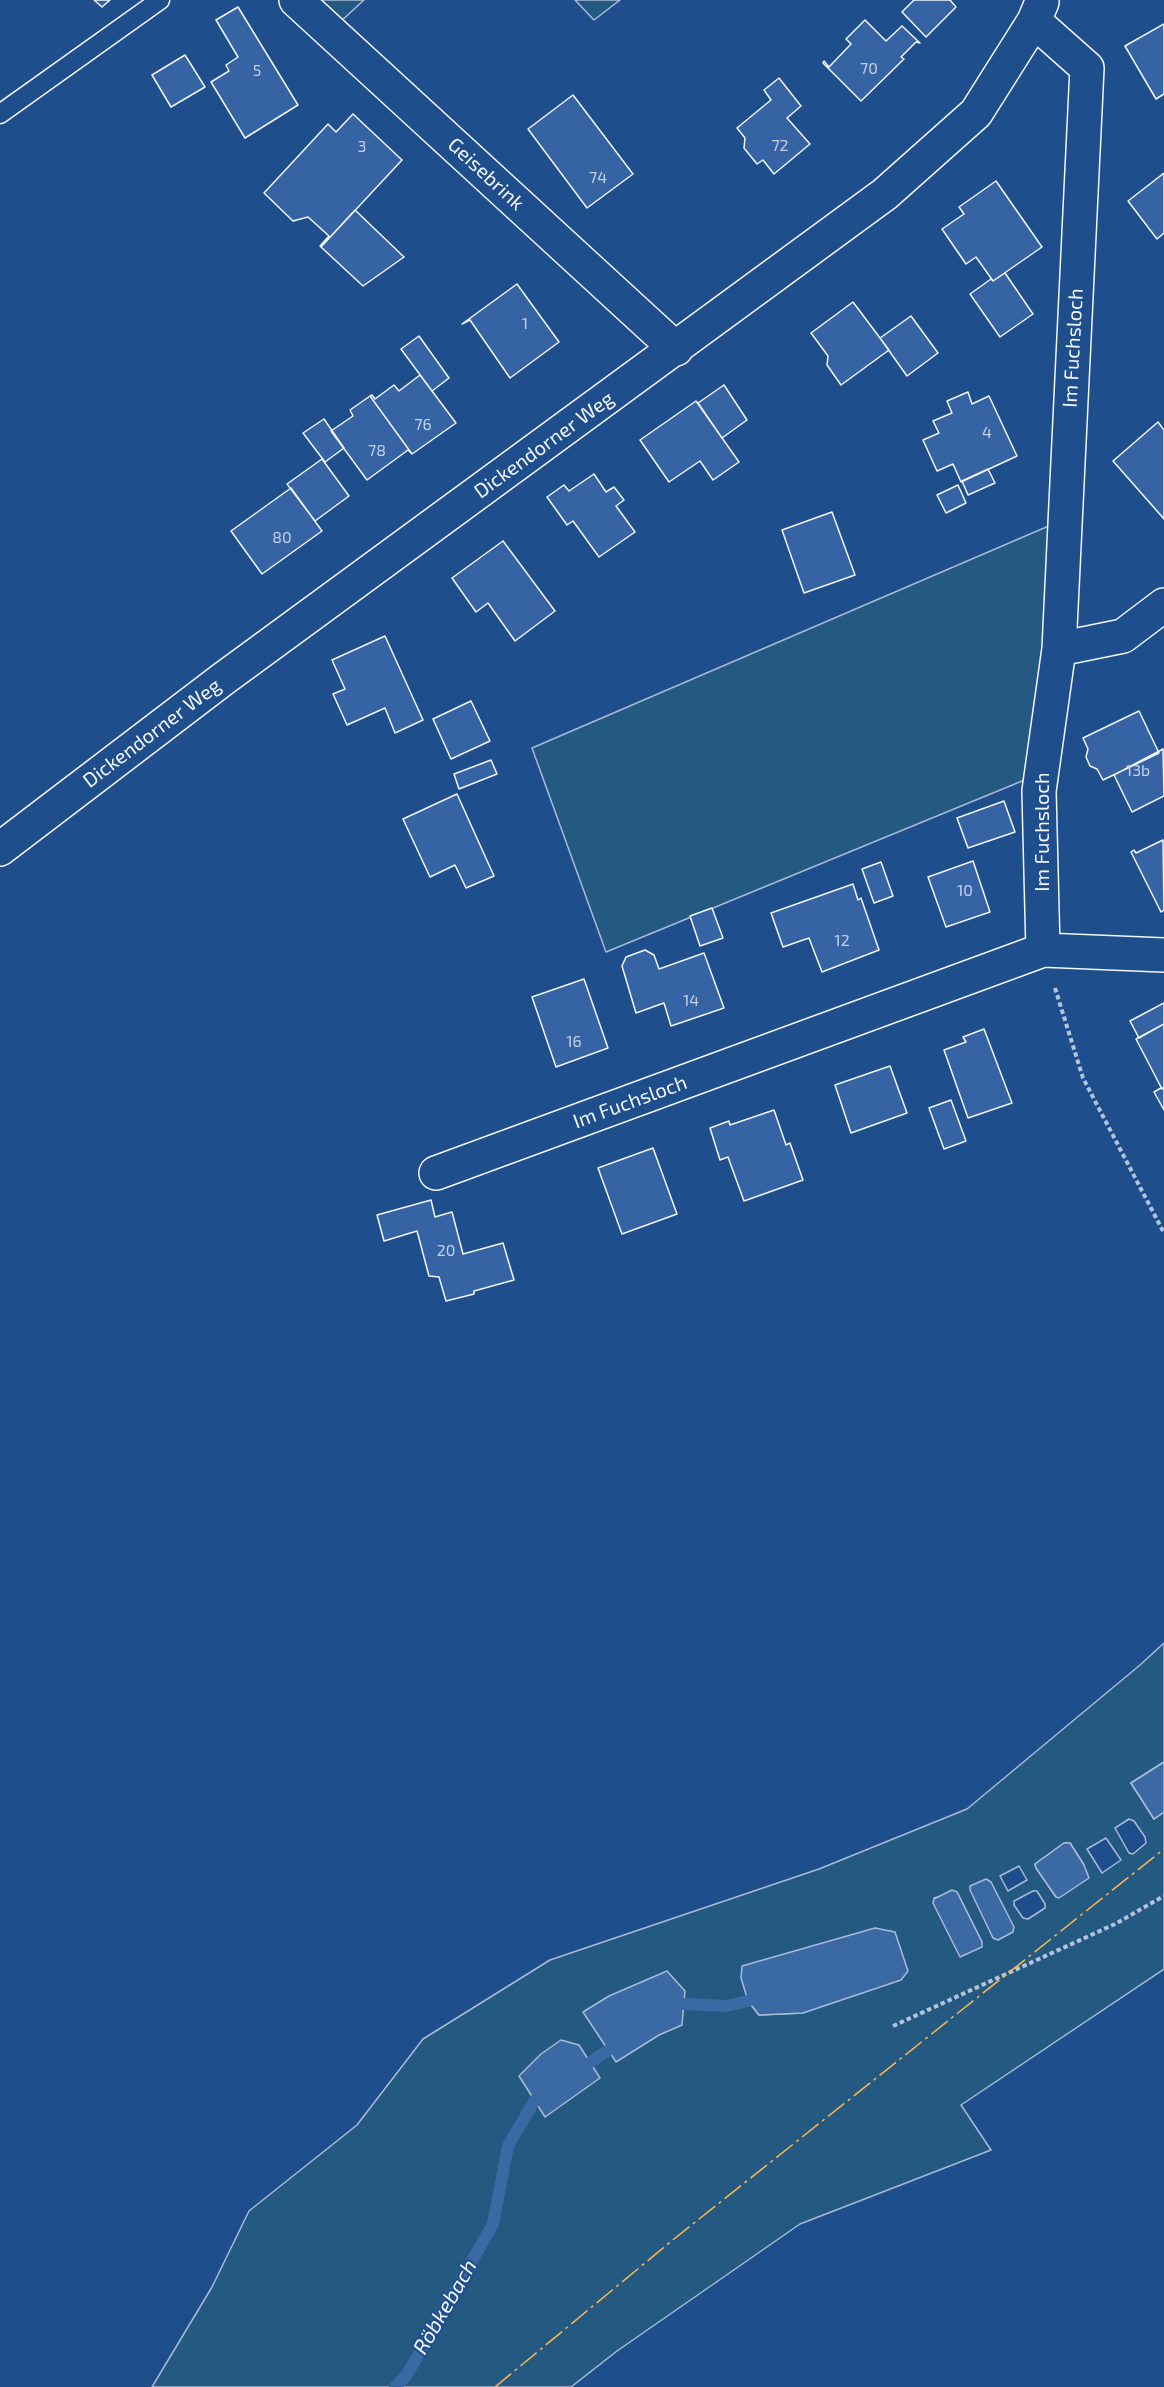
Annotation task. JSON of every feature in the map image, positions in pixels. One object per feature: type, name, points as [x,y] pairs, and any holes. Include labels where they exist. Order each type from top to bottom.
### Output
[{"type":"street","name":"Geisebrink","points":[[296,0],[676,349]]},
{"type":"street","name":"Dickendorner Weg","points":[[0,849],[222,679],[885,194],[976,113],[1038,10]]},
{"type":"street","name":"Im Fuchsloch","points":[[436,1173],[1043,950],[1039,791],[1059,649],[1087,68],[1038,10]]},
{"type":"street","points":[[1059,649],[1123,636],[1164,605]]},
{"type":"street","points":[[1043,950],[1164,955]]},
{"type":"lane","points":[[0,114],[160,0]]},
{"type":"path","points":[[1043,950],[1083,1078],[1164,1233]]},
{"type":"path","points":[[893,2026],[1115,1924],[1164,1896]]},
{"type":"shaded area","points":[[314,0],[364,0],[338,24]]},
{"type":"shaded area","points":[[575,0],[620,0],[594,20]]},
{"type":"shaded area","points":[[1051,525],[1047,639],[1027,779],[606,952],[532,748]]},
{"type":"shaded area","points":[[1164,1643],[1164,1762],[1131,1783],[1154,1819],[1164,1812],[1164,1969],[961,2105],[991,2150],[800,2224],[617,2351],[571,2387],[152,2387],[212,2287],[249,2211],[357,2125],[423,2039],[550,1960],[819,1869],[967,1809]],"holes":[[[1129,1819],[1134,1821],[1145,1837],[1146,1843],[1133,1854],[1129,1853],[1115,1828]],[[1106,1838],[1121,1860],[1102,1873],[1087,1849]],[[1064,1843],[1070,1843],[1084,1865],[1056,1897],[1035,1864]],[[1019,1866],[1027,1880],[1008,1891],[1000,1876]],[[1037,1891],[1045,1908],[1028,1919],[1023,1918],[1014,1905],[1014,1901]],[[957,1892],[982,1942],[934,1898]],[[748,2001],[803,2013],[759,2015]]]},
{"type":"shaded area","points":[[1164,1762],[1164,1812],[1154,1819],[1131,1783]]},
{"type":"shaded area","points":[[1064,1843],[1070,1843],[1084,1865],[1089,1878],[1059,1898],[1056,1897],[1035,1864]]},
{"type":"shaded area","points":[[986,1879],[991,1882],[1014,1927],[1013,1932],[998,1940],[993,1938],[970,1890],[970,1886]]},
{"type":"shaded area","points":[[952,1890],[957,1892],[982,1942],[982,1947],[960,1957],[933,1903],[934,1899]]},
{"type":"shaded area","points":[[875,1928],[895,1932],[908,1971],[901,1980],[803,2013],[759,2015],[748,2001],[741,1978],[742,1966]]},
{"type":"shaded area","points":[[667,1971],[685,1991],[682,2025],[659,2035],[616,2062],[583,2012],[609,1996]]},
{"type":"shaded area","points":[[561,2040],[579,2045],[600,2078],[545,2117],[519,2076],[541,2054]]},
{"type":"building","points":[[94,0],[110,0],[102,7]]},
{"type":"building","points":[[914,0],[950,0],[956,7],[926,37],[902,12]]},
{"type":"building","points":[[238,7],[298,105],[245,138],[211,82],[229,71],[226,65],[238,57],[216,20]]},
{"type":"building","points":[[865,20],[886,41],[902,26],[920,43],[916,42],[901,57],[904,59],[861,101],[823,63],[824,61],[829,67],[851,44],[846,39]]},
{"type":"building","points":[[1164,24],[1164,94],[1156,99],[1125,46]]},
{"type":"building","points":[[185,55],[205,87],[171,107],[152,75]]},
{"type":"building","points":[[779,78],[801,106],[787,118],[810,144],[774,174],[763,160],[757,164],[744,148],[745,138],[737,128],[771,100],[764,90]]},
{"type":"building","points":[[573,95],[633,174],[587,208],[528,129]]},
{"type":"building","points":[[353,114],[402,160],[321,247],[329,236],[308,217],[293,221],[264,193],[328,124],[336,132]]},
{"type":"building","points":[[1164,173],[1164,233],[1157,239],[1128,201]]},
{"type":"building","points":[[996,181],[1042,247],[993,281],[976,257],[966,264],[942,229],[964,214],[959,207]]},
{"type":"building","points":[[355,210],[404,257],[363,286],[321,247]]},
{"type":"building","points":[[1005,273],[1033,314],[1000,337],[970,294],[991,279],[993,281]]},
{"type":"building","points":[[517,284],[559,342],[510,378],[470,320],[462,324]]},
{"type":"building","points":[[853,302],[889,350],[841,385],[827,365],[828,356],[811,333]]},
{"type":"building","points":[[911,316],[938,353],[907,376],[880,338]]},
{"type":"building","points":[[419,336],[449,378],[432,391],[401,349]]},
{"type":"building","points":[[420,375],[456,423],[412,454],[370,396],[372,395],[375,399],[394,385],[399,391]]},
{"type":"building","points":[[724,385],[747,420],[722,438],[698,403]]},
{"type":"building","points":[[968,392],[972,404],[989,396],[1017,456],[961,482],[953,464],[937,471],[923,440],[939,433],[933,421],[952,413],[947,401]]},
{"type":"building","points":[[370,396],[412,454],[408,450],[367,480],[331,431],[353,416],[350,410]]},
{"type":"building","points":[[696,401],[739,462],[713,480],[700,461],[669,482],[640,440]]},
{"type":"building","points":[[324,419],[344,448],[325,462],[303,433]]},
{"type":"building","points":[[1158,422],[1164,430],[1164,519],[1113,461]]},
{"type":"building","points":[[322,459],[349,496],[315,521],[287,484]]},
{"type":"building","points":[[988,469],[995,483],[968,495],[962,481]]},
{"type":"building","points":[[594,474],[606,492],[614,487],[624,500],[616,506],[635,532],[599,557],[573,521],[567,525],[547,497],[564,485],[569,491]]},
{"type":"building","points":[[958,485],[966,503],[946,513],[937,495]]},
{"type":"building","points":[[291,488],[322,531],[262,574],[231,531]]},
{"type":"building","points":[[832,512],[855,575],[804,593],[782,530]]},
{"type":"building","points":[[503,541],[555,611],[515,641],[488,603],[476,612],[452,578]]},
{"type":"building","points":[[385,636],[423,720],[395,733],[385,708],[347,725],[333,694],[345,689],[332,660]]},
{"type":"building","points":[[471,701],[490,741],[451,759],[433,719]]},
{"type":"building","points":[[1139,711],[1159,753],[1103,780],[1097,769],[1090,766],[1086,757],[1088,749],[1083,738]]},
{"type":"building","points":[[1163,749],[1164,796],[1132,812],[1114,775]]},
{"type":"building","points":[[491,760],[497,774],[459,789],[454,774]]},
{"type":"building","points":[[457,794],[494,876],[466,888],[455,865],[430,877],[403,819]]},
{"type":"building","points":[[1004,801],[1015,832],[968,848],[957,818]]},
{"type":"building","points":[[1163,840],[1164,910],[1161,912],[1131,852],[1134,850],[1136,853]]},
{"type":"building","points":[[973,861],[990,912],[946,927],[928,877]]},
{"type":"building","points":[[881,862],[893,896],[874,903],[862,869]]},
{"type":"building","points":[[853,884],[858,900],[861,898],[879,950],[822,972],[809,938],[783,947],[771,913]]},
{"type":"building","points":[[712,908],[723,938],[700,946],[690,916]]},
{"type":"building","points":[[645,950],[654,955],[659,969],[704,953],[724,1008],[671,1026],[664,1003],[636,1013],[622,966],[626,957]]},
{"type":"building","points":[[584,979],[608,1048],[556,1067],[532,997]]},
{"type":"building","points":[[1164,1003],[1164,1024],[1139,1038],[1130,1021]]},
{"type":"building","points":[[1164,1024],[1164,1088],[1162,1089],[1136,1039]]},
{"type":"building","points":[[984,1029],[1012,1103],[968,1118],[944,1050],[966,1042],[963,1037]]},
{"type":"building","points":[[890,1066],[907,1113],[851,1133],[835,1085]]},
{"type":"building","points":[[1164,1088],[1164,1110],[1154,1092]]},
{"type":"building","points":[[951,1100],[966,1141],[944,1149],[929,1108]]},
{"type":"building","points":[[774,1110],[786,1145],[790,1143],[803,1180],[744,1201],[728,1157],[720,1160],[710,1128],[729,1121],[730,1125]]},
{"type":"building","points":[[653,1148],[677,1214],[622,1234],[598,1168]]},
{"type":"building","points":[[431,1200],[435,1217],[452,1212],[463,1254],[503,1243],[514,1280],[446,1301],[439,1277],[429,1276],[417,1231],[384,1241],[377,1215]]},
{"type":"waterway","points":[[684,2004],[726,2006],[748,2001]]},
{"type":"waterway","points":[[591,2062],[607,2051]]},
{"type":"waterway","name":"Röbkebach","points":[[395,2387],[406,2376],[493,2224],[508,2146],[535,2100]]},
{"type":"power","points":[[495,2387],[674,2239],[1164,1849]]}]
